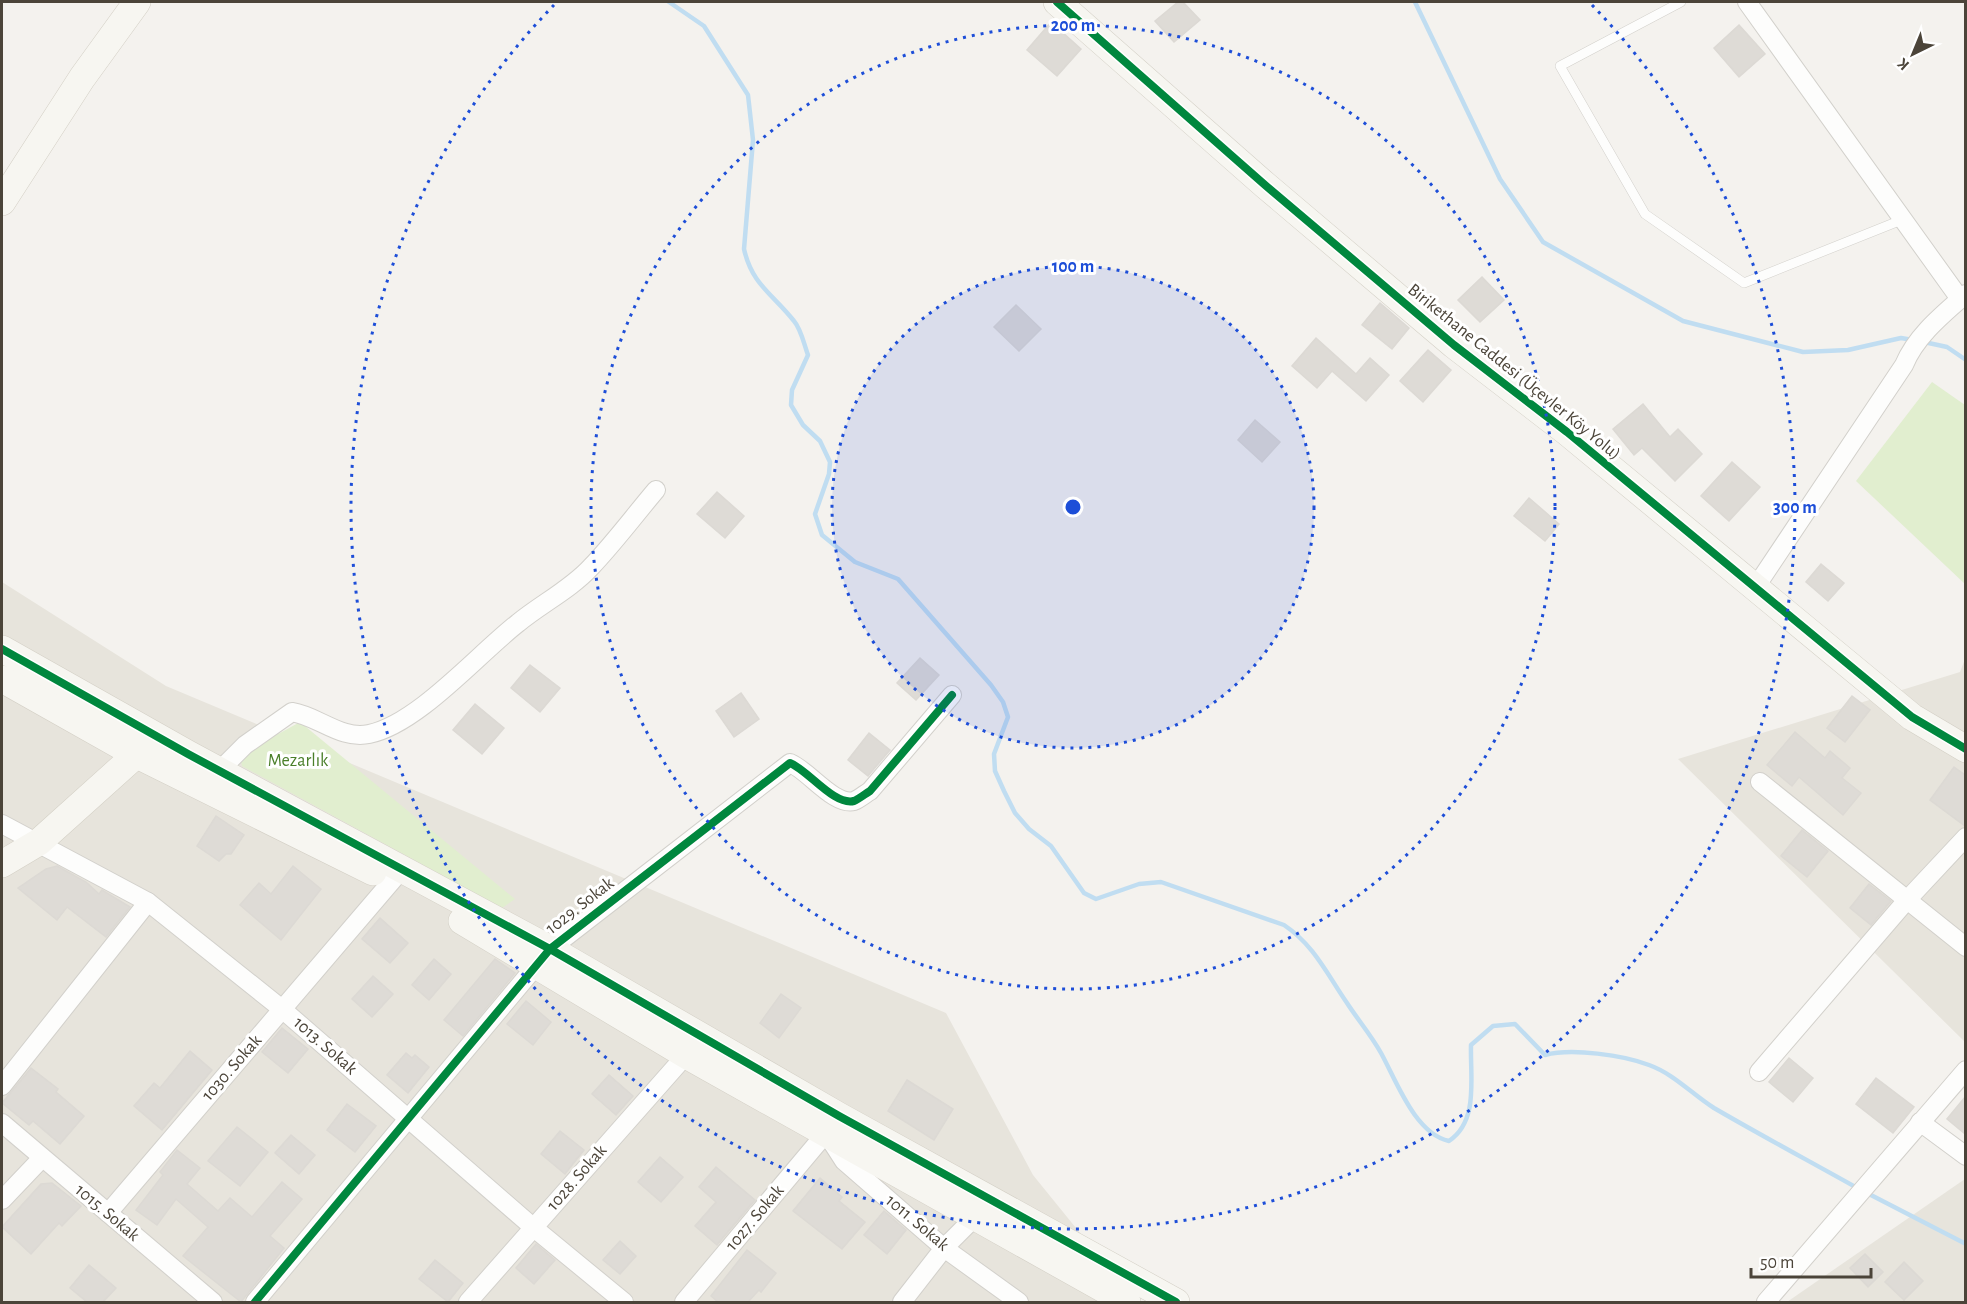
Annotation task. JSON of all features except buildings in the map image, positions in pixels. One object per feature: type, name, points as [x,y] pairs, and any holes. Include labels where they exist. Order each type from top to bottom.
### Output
[{"type":"street","points":[[2,202],[82,78],[137,2]]},
{"type":"street","name":"Birikethane Caddesi (Üçevler Köy Yolu)","points":[[1057,2],[1265,185],[1454,345],[1567,432],[1912,717],[1965,749]]},
{"type":"street","points":[[1748,2],[1963,297],[1939,318],[1910,351],[1904,365],[1755,588]]},
{"type":"street","points":[[220,770],[245,745],[292,712],[302,714],[343,733],[370,734],[395,724],[423,704],[517,624],[590,569],[656,490]]},
{"type":"street","points":[[2,649],[220,770],[398,875],[839,1116],[1157,1298]]},
{"type":"street","points":[[2,679],[137,755],[398,875]]},
{"type":"street","name":"1029. Sokak","points":[[255,1302],[543,956],[790,764],[800,767],[817,784],[844,801],[855,801],[870,791],[952,695]]},
{"type":"street","points":[[2,864],[39,842],[158,736]]},
{"type":"street","points":[[1760,782],[1965,947]]},
{"type":"street","name":"1013. Sokak","points":[[2,824],[148,902],[282,1009],[534,1228],[624,1302]]},
{"type":"street","points":[[1759,1072],[1907,900],[1965,837]]},
{"type":"street","name":"1030. Sokak","points":[[108,1213],[398,875]]},
{"type":"street","points":[[2,1086],[148,902]]},
{"type":"street","points":[[543,956],[686,1055],[1127,1302]]},
{"type":"street","name":"1028. Sokak","points":[[468,1302],[686,1055]]},
{"type":"street","points":[[1766,1302],[1965,1070]]},
{"type":"street","points":[[1920,1122],[1965,1156]]},
{"type":"street","name":"1015. Sokak","points":[[2,1123],[213,1302]]},
{"type":"street","name":"1011. Sokak","points":[[826,1133],[844,1161],[944,1248],[1019,1302]]},
{"type":"street","name":"1027. Sokak","points":[[684,1302],[826,1133]]},
{"type":"street","points":[[2,1200],[42,1158]]},
{"type":"street","points":[[902,1302],[944,1248],[975,1217]]},
{"type":"lane","points":[[1682,2],[1560,66],[1646,214],[1744,283],[1904,219]]},
{"type":"shaded area","points":[[2,582],[166,686],[946,1013],[1033,1175],[1136,1302],[2,1302]]},
{"type":"shaded area","points":[[1965,659],[1965,1042],[1678,759],[1960,672]]},
{"type":"shaded area","points":[[1965,1179],[1965,1302],[1787,1302]]},
{"type":"green space","points":[[1932,382],[1965,405],[1965,584],[1856,481]]},
{"type":"green space","name":"Mezarlık","points":[[300,722],[515,899],[502,908],[242,766],[240,755]]},
{"type":"waterway","points":[[669,2],[704,26],[748,95],[753,140],[744,249],[752,272],[796,324],[808,355],[792,390],[791,405],[803,425],[820,441],[830,462],[829,474],[815,514],[822,535],[855,562],[898,579],[991,685],[1003,702],[1008,717],[994,754],[995,771],[1015,813],[1029,829],[1051,846],[1084,893],[1096,899],[1139,884],[1161,882],[1284,925],[1304,942],[1319,961],[1377,1046],[1416,1117],[1426,1128],[1449,1141],[1459,1132],[1469,1111],[1472,1085],[1471,1045],[1493,1026],[1515,1024],[1545,1055],[1569,1052],[1597,1054],[1626,1058],[1658,1069],[1714,1108],[1859,1189]]},
{"type":"waterway","points":[[1415,2],[1500,179],[1543,242],[1683,321],[1803,352],[1848,350],[1901,338],[1913,340]]},
{"type":"waterway","points":[[1924,342],[1947,347],[1966,360]]},
{"type":"waterway","points":[[1867,1193],[1966,1244]]},
{"type":"cycle path","points":[[1057,2],[1265,185],[1454,345],[1567,432],[1912,717],[1966,749]]},
{"type":"cycle path","points":[[2,649],[188,754],[550,949],[839,1116],[1176,1302]]},
{"type":"cycle path","points":[[255,1302],[550,949],[790,763],[838,798],[846,801],[860,798],[870,791],[952,695]]}]
